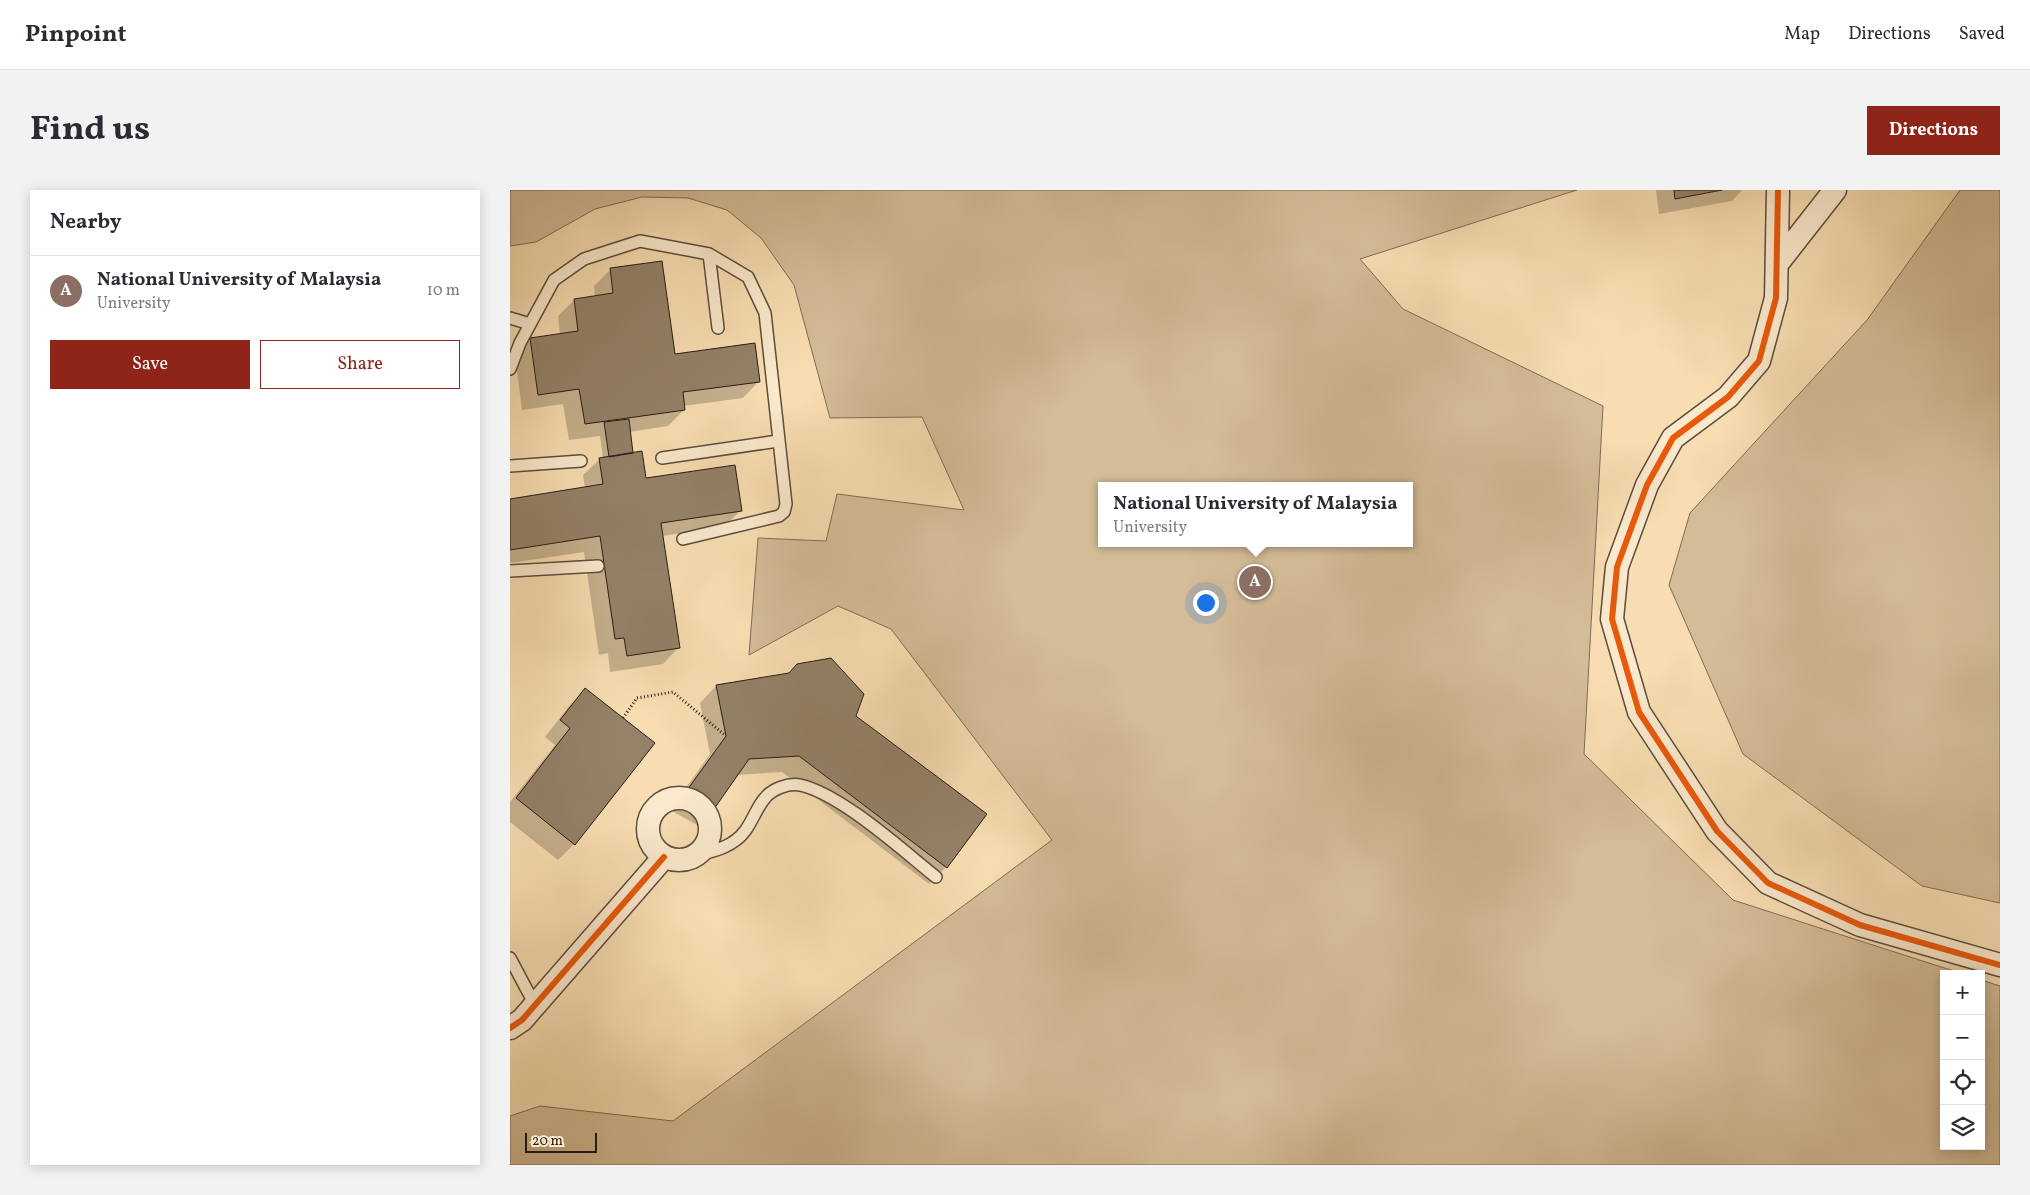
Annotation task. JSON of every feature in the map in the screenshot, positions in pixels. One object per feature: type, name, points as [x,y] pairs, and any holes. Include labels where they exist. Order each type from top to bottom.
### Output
[{"type":"street","points":[[1778,190],[1776,298],[1759,361],[1728,397],[1673,438],[1648,485],[1617,568],[1612,619],[1639,712],[1717,831],[1768,882],[1860,925],[2000,965]]},
{"type":"street","points":[[1777,264],[1835,190]]},
{"type":"street","points":[[674,798],[684,798],[703,808],[708,818],[709,838],[704,848],[695,856],[685,860],[664,857],[651,842],[648,832],[649,821],[654,811],[664,802],[674,798]]},
{"type":"street","points":[[510,1028],[522,1020],[664,857]]},
{"type":"lane","points":[[510,369],[520,343],[554,280],[584,259],[640,242],[709,254],[748,277],[764,314],[786,504],[784,512],[779,516],[683,539]]},
{"type":"lane","points":[[709,254],[718,328]]},
{"type":"lane","points":[[510,318],[530,324]]},
{"type":"lane","points":[[662,458],[778,441]]},
{"type":"lane","points":[[510,466],[581,461]]},
{"type":"lane","points":[[510,571],[598,566]]},
{"type":"lane","points":[[695,856],[726,848],[744,832],[766,796],[780,787],[798,785],[822,794],[847,808],[936,877]]},
{"type":"lane","points":[[510,958],[535,1005]]},
{"type":"path","points":[[623,718],[637,698],[673,692],[726,736]]},
{"type":"shaded area","points":[[510,190],[1577,190],[1360,259],[1403,309],[1603,406],[1584,754],[1733,900],[1951,970],[1940,970],[1940,1150],[1985,1150],[1985,981],[2000,986],[2000,1165],[510,1165],[510,1116],[540,1106],[673,1121],[1052,840],[891,629],[838,606],[749,655],[758,538],[826,541],[837,494],[964,510],[922,417],[830,418],[794,285],[761,238],[727,210],[688,198],[642,197],[595,209],[536,242],[510,246]]},
{"type":"shaded area","points":[[1960,190],[2000,190],[2000,903],[1922,886],[1743,754],[1669,585],[1690,513],[1867,320]]},
{"type":"building","points":[[1674,190],[1722,190],[1675,199]]},
{"type":"building","points":[[662,261],[675,354],[755,343],[760,382],[683,392],[685,410],[585,424],[579,389],[538,395],[530,338],[578,331],[574,299],[613,293],[610,268]]},
{"type":"building","points":[[629,419],[633,453],[609,457],[604,422]]},
{"type":"building","points":[[642,451],[646,478],[735,465],[742,511],[661,523],[680,648],[627,656],[624,638],[615,639],[600,536],[510,550],[510,499],[603,484],[599,458]]},
{"type":"building","points":[[831,658],[864,694],[856,716],[987,814],[947,868],[799,756],[749,759],[714,809],[685,793],[726,736],[716,685],[789,673],[797,664]]},
{"type":"building","points":[[585,688],[655,743],[575,845],[516,798],[570,728],[560,720]]},
{"type":"cycle path","points":[[1778,190],[1776,298],[1759,361],[1728,397],[1673,438],[1647,485],[1617,567],[1612,619],[1639,712],[1717,831],[1768,883],[1860,925],[2000,965]]},
{"type":"cycle path","points":[[510,1028],[522,1020],[664,857]]},
{"type":"place","name":"National University of Malaysia","points":[[1255,582]]}]
